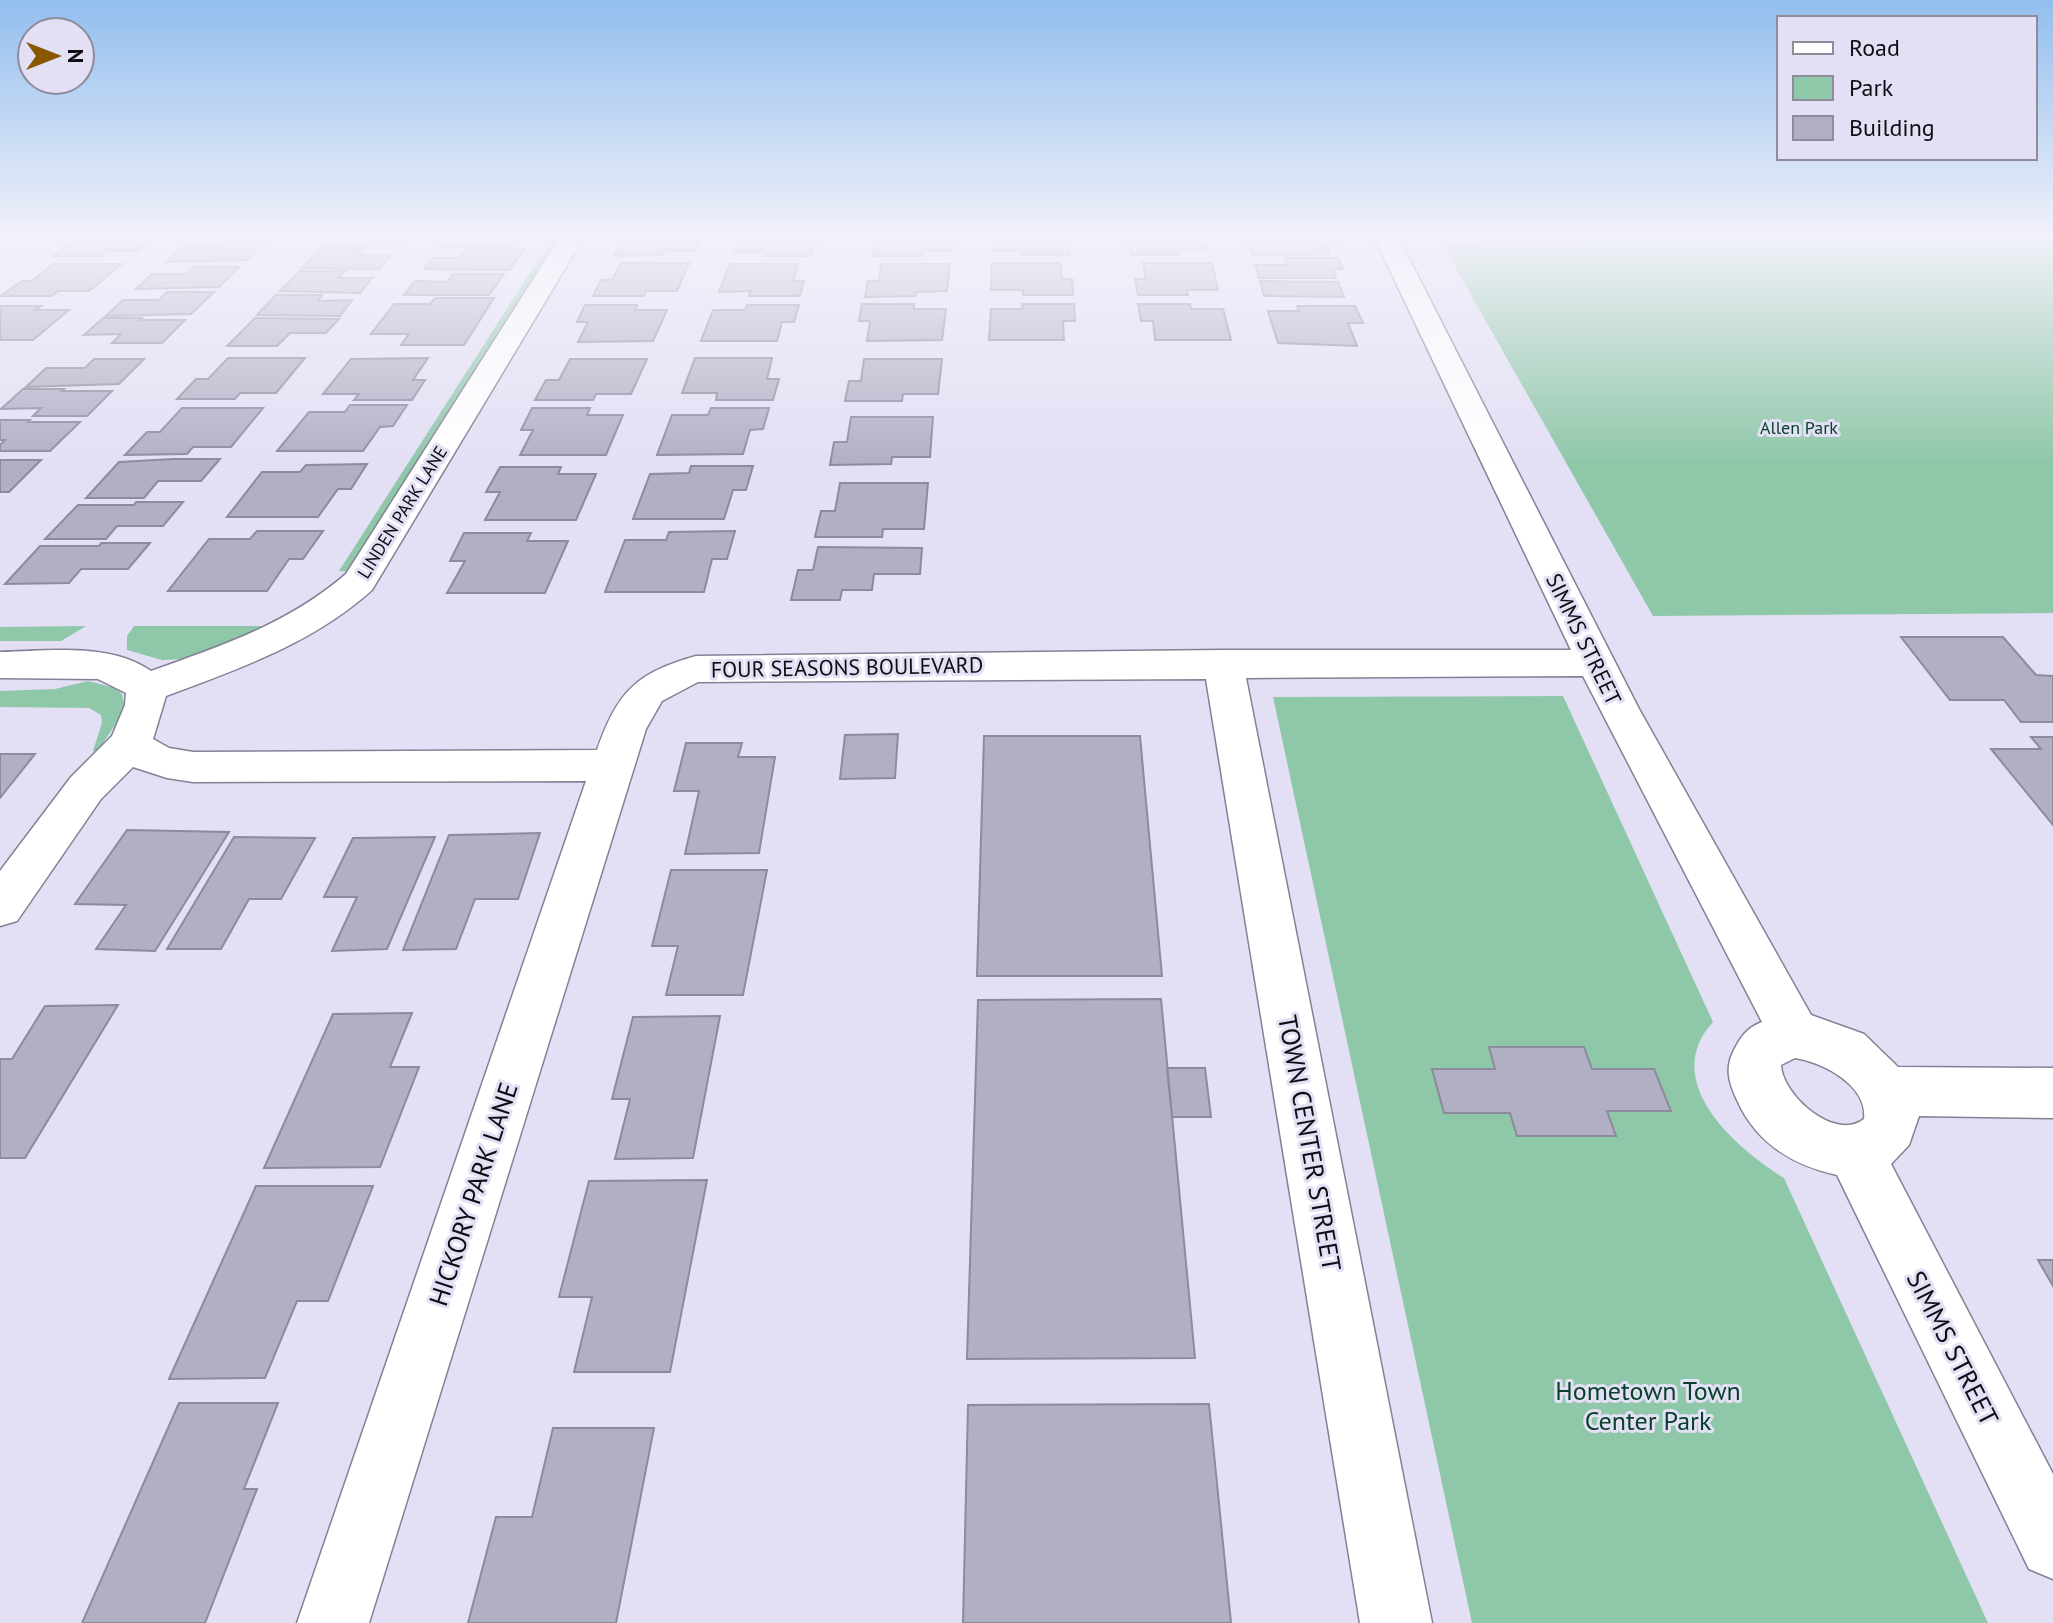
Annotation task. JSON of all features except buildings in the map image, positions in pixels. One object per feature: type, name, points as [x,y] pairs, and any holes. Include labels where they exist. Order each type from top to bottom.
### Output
[{"type":"street","name":"LINDEN PARK LANE","points":[[146,688],[280,638],[338,604],[359,582],[525,313]]},
{"type":"street","name":"SIMMS STREET","points":[[1423,313],[1596,663],[1795,1035]]},
{"type":"street","name":"FOUR SEASONS BOULEVARD","points":[[613,765],[639,700],[651,686],[671,675],[696,669],[1223,663],[1596,663]]},
{"type":"street","name":"TOWN CENTER STREET","points":[[1223,663],[1396,1623]]},
{"type":"street","points":[[0,665],[119,669],[135,676],[146,688],[145,705],[130,744],[86,788],[0,907]]},
{"type":"street","points":[[130,744],[144,756],[164,764],[193,767],[613,765]]},
{"type":"street","name":"HICKORY PARK LANE","points":[[333,1623],[613,765]]},
{"type":"street","points":[[1795,1035],[1822,1040],[1849,1053],[1871,1072],[1885,1091],[1892,1115],[1889,1132],[1875,1145],[1854,1150],[1827,1147],[1797,1133],[1761,1097],[1754,1075],[1754,1059],[1763,1045],[1776,1037],[1795,1035]]},
{"type":"street","points":[[1885,1091],[2053,1093]]},
{"type":"street","name":"SIMMS STREET","points":[[1854,1150],[2053,1545]]},
{"type":"green space","points":[[504,313],[513,313],[350,572],[339,571]]},
{"type":"green space","name":"Allen Park","points":[[1481,313],[2053,313],[2053,613],[1653,616]]},
{"type":"green space","points":[[86,626],[61,641],[0,641],[0,627]]},
{"type":"green space","points":[[134,626],[269,628],[184,659],[162,660],[127,650],[127,636]]},
{"type":"green space","points":[[88,681],[115,688],[122,694],[125,710],[97,752],[93,751],[102,723],[101,715],[89,708],[0,707],[0,691],[55,689]]},
{"type":"green space","name":"Hometown Town Center Park","points":[[1563,696],[1713,1022],[1699,1044],[1694,1067],[1699,1089],[1710,1111],[1726,1131],[1784,1178],[1988,1623],[1472,1623],[1273,697]]}]
